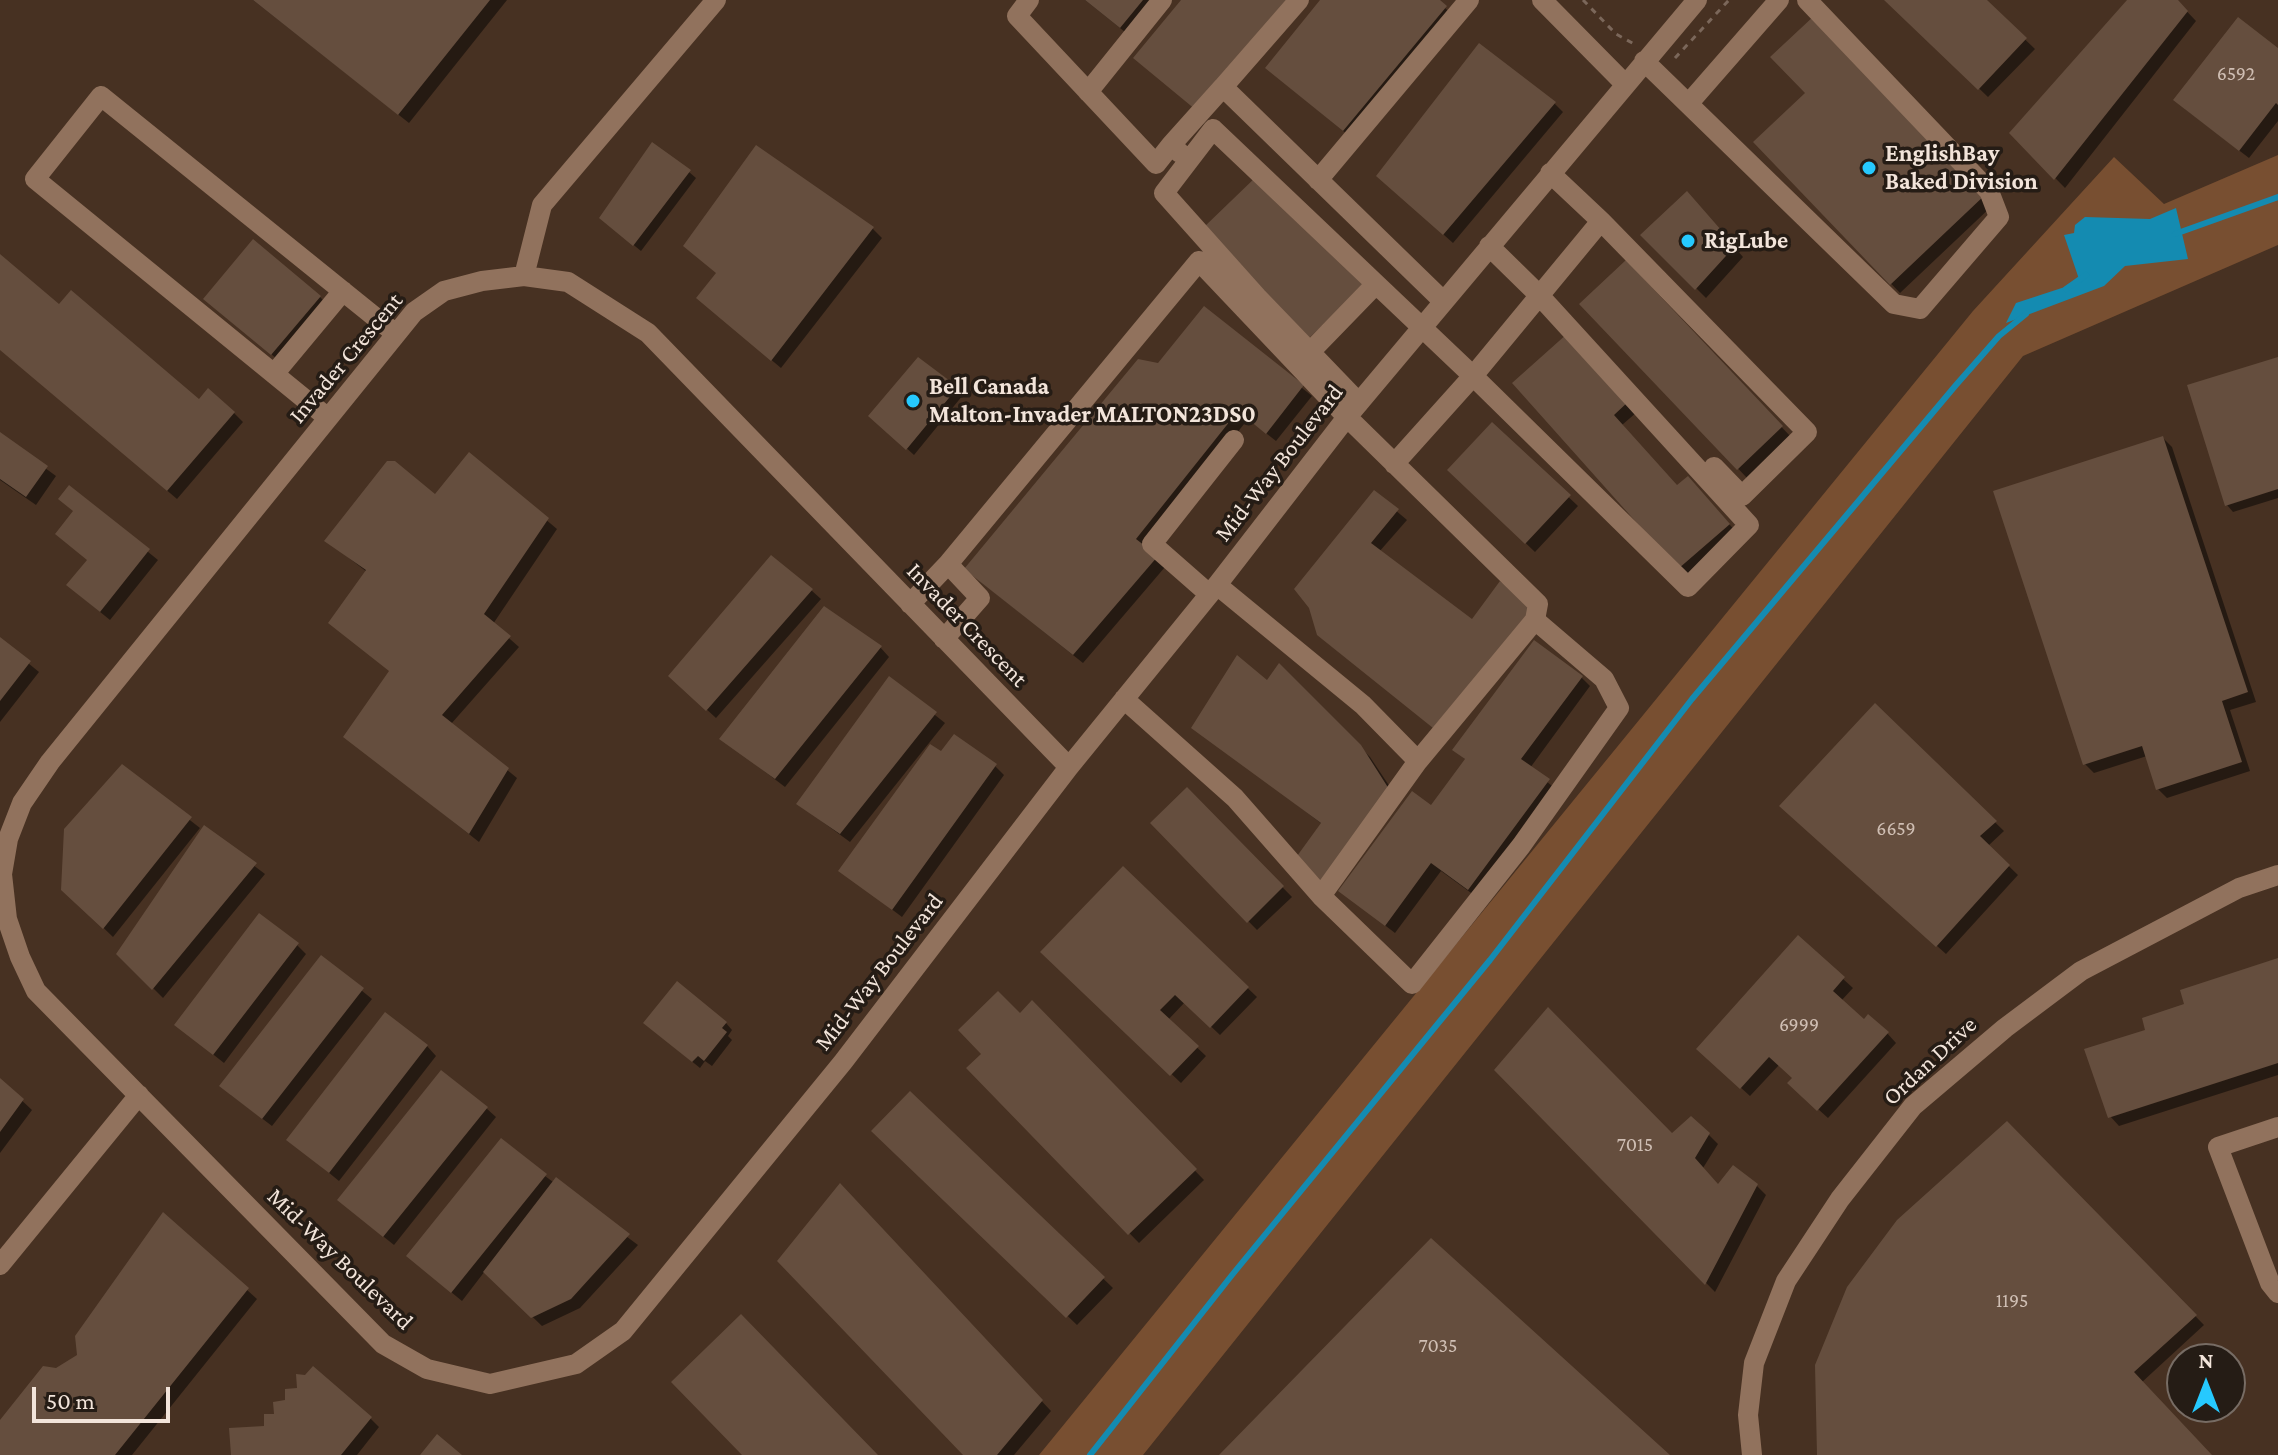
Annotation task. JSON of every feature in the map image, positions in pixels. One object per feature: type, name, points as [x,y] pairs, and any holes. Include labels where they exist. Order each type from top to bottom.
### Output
[{"type":"street","points":[[524,276],[542,205],[716,0]]},
{"type":"street","points":[[1029,0],[1017,16],[1156,164],[1171,145],[1230,94]]},
{"type":"street","points":[[1088,92],[1162,0]]},
{"type":"street","points":[[1299,0],[1230,94],[1213,129],[1164,193],[1310,352],[1394,464],[1538,604],[1535,620],[1418,761],[1321,896]]},
{"type":"street","points":[[1318,180],[1469,0]]},
{"type":"street","points":[[1542,0],[1625,84]]},
{"type":"street","name":"Mid-Way Boulevard","points":[[139,1095],[383,1344],[427,1369],[490,1384],[576,1364],[623,1331],[843,1062],[1069,767],[1213,590],[1353,410],[1697,0]]},
{"type":"street","points":[[1689,103],[1779,0]]},
{"type":"street","points":[[1644,61],[1894,304],[1920,309],[1999,217],[1989,191],[1807,0]]},
{"type":"street","points":[[1230,94],[1443,301]]},
{"type":"street","points":[[328,418],[35,179],[101,96],[396,334]]},
{"type":"street","points":[[1213,129],[1473,376],[1688,587],[1749,525],[1541,291]]},
{"type":"street","points":[[1171,145],[1189,160]]},
{"type":"street","points":[[1489,246],[1541,291],[1742,496],[1807,432],[1550,173]]},
{"type":"street","points":[[1394,464],[1473,376],[1601,221]]},
{"type":"street","points":[[910,604],[948,564],[1199,261],[1353,410]]},
{"type":"street","name":"Invader Crescent","points":[[139,1095],[36,991],[7,919],[2,874],[8,839],[22,803],[50,762],[414,312],[444,291],[482,281],[524,276],[568,282],[648,333],[1069,767]]},
{"type":"street","points":[[1310,352],[1376,284]]},
{"type":"street","points":[[274,374],[343,291]]},
{"type":"street","points":[[1234,440],[1152,544],[1363,705],[1418,761]]},
{"type":"street","points":[[944,639],[980,598],[948,564]]},
{"type":"street","points":[[1124,699],[1235,798],[1321,896],[1412,984],[1521,846],[1619,708],[1604,679],[1535,620]]},
{"type":"street","name":"Ordan Drive","points":[[1752,1455],[1748,1415],[1754,1363],[1786,1281],[1840,1199],[1913,1106],[2005,1028],[2081,971],[2239,888],[2278,875]]},
{"type":"street","points":[[0,1265],[139,1095]]},
{"type":"street","points":[[2278,1127],[2218,1147],[2270,1283],[2278,1293]]},
{"type":"path","points":[[1583,0],[1616,34]]},
{"type":"path","points":[[1670,63],[1729,0]]},
{"type":"shaded area","points":[[2278,155],[2278,245],[2023,356],[1143,1455],[1039,1455],[1973,311],[2114,157],[2164,204]]},
{"type":"water","points":[[2176,208],[2188,259],[2125,266],[2104,286],[2006,323],[2016,303],[2080,282],[2064,235],[2074,233],[2075,225],[2085,217],[2150,219]]},
{"type":"building","points":[[253,0],[490,0],[398,115]]},
{"type":"building","points":[[1085,0],[1143,0],[1120,28]]},
{"type":"building","points":[[1181,0],[1287,0],[1196,110],[1133,58]]},
{"type":"building","points":[[1320,0],[1440,0],[1447,6],[1343,131],[1265,68]]},
{"type":"building","points":[[1884,0],[1987,0],[2027,38],[1978,90]]},
{"type":"building","points":[[2127,0],[2178,0],[2188,11],[2054,180],[2009,133]]},
{"type":"building","name":"EnglishBay Baked Division","points":[[1815,15],[1986,194],[1890,285],[1753,142],[1805,93],[1770,57]]},
{"type":"building","points":[[2238,17],[2278,48],[2278,105],[2276,103],[2239,151],[2173,100]]},
{"type":"building","points":[[1479,43],[1556,102],[1443,235],[1376,176]]},
{"type":"building","points":[[652,142],[691,170],[633,246],[599,218]]},
{"type":"building","points":[[756,145],[874,227],[771,361],[696,298],[716,273],[683,246]]},
{"type":"building","points":[[1259,174],[1365,285],[1308,339],[1203,228]]},
{"type":"building","name":"RigLube","points":[[1687,191],[1735,246],[1695,290],[1640,235]]},
{"type":"building","points":[[253,239],[321,296],[271,355],[203,299]]},
{"type":"building","points":[[0,254],[59,304],[71,290],[199,399],[208,388],[235,412],[167,491],[0,350]]},
{"type":"building","points":[[1626,260],[1783,426],[1737,470],[1579,304]]},
{"type":"building","points":[[1204,306],[1304,385],[1266,434],[1238,411],[1136,539],[1158,556],[1073,655],[964,569],[1138,359],[1158,363]]},
{"type":"building","points":[[1568,333],[1629,401],[1614,415],[1677,485],[1688,476],[1730,524],[1678,569],[1512,383]]},
{"type":"building","name":"Bell Canada Malton-Invader MALTON23DS0","points":[[918,357],[958,387],[906,450],[868,416]]},
{"type":"building","points":[[2278,357],[2278,489],[2225,506],[2187,385]]},
{"type":"building","points":[[1492,422],[1571,495],[1525,544],[1447,470]]},
{"type":"building","points":[[0,432],[48,466],[26,497],[0,479]]},
{"type":"building","points":[[2163,436],[2248,692],[2222,701],[2242,762],[2156,790],[2142,746],[2083,765],[1993,491]]},
{"type":"building","points":[[469,452],[549,518],[484,614],[511,636],[442,715],[509,768],[469,834],[343,737],[389,671],[328,623],[366,570],[324,541],[387,461],[395,461],[435,494]]},
{"type":"building","points":[[69,485],[150,549],[100,612],[66,585],[87,560],[55,534],[73,511],[58,499]]},
{"type":"building","points":[[1374,490],[1399,509],[1371,543],[1472,619],[1500,581],[1535,608],[1433,728],[1317,635],[1309,608],[1294,589]]},
{"type":"building","points":[[771,555],[813,589],[706,711],[668,676]]},
{"type":"building","points":[[824,606],[882,646],[775,779],[719,739]]},
{"type":"building","points":[[0,637],[31,661],[0,701]]},
{"type":"building","points":[[1534,640],[1583,676],[1521,759],[1550,779],[1468,890],[1431,863],[1385,926],[1338,891],[1412,791],[1431,805],[1465,759],[1452,750]]},
{"type":"building","points":[[1237,655],[1267,680],[1279,663],[1361,745],[1389,789],[1323,886],[1292,863],[1321,823],[1191,728]]},
{"type":"building","points":[[889,676],[937,712],[840,834],[796,804]]},
{"type":"building","points":[[1875,703],[1997,821],[1980,836],[2010,865],[1936,947],[1779,806]]},
{"type":"building","points":[[954,734],[997,764],[892,910],[838,871],[930,744],[941,751]]},
{"type":"building","points":[[122,764],[192,817],[103,929],[61,890],[64,829]]},
{"type":"building","points":[[1187,787],[1284,886],[1247,923],[1150,823]]},
{"type":"building","points":[[204,825],[257,863],[152,990],[116,954]]},
{"type":"building","points":[[1123,866],[1249,987],[1210,1028],[1175,995],[1160,1010],[1199,1046],[1170,1076],[1040,952]]},
{"type":"building","points":[[259,913],[299,943],[213,1055],[174,1025]]},
{"type":"building","points":[[1798,935],[1845,977],[1833,991],[1864,1019],[1868,1014],[1889,1032],[1817,1111],[1787,1083],[1792,1078],[1769,1057],[1740,1089],[1696,1049]]},
{"type":"building","points":[[321,955],[364,988],[262,1119],[219,1086]]},
{"type":"building","points":[[2278,958],[2278,1063],[2108,1118],[2084,1049],[2145,1030],[2142,1018],[2184,1004],[2180,990]]},
{"type":"building","points":[[677,981],[727,1022],[722,1028],[727,1032],[704,1061],[698,1056],[692,1062],[643,1023]]},
{"type":"building","points":[[998,991],[1020,1013],[1032,1000],[1197,1169],[1128,1235],[966,1068],[981,1054],[958,1030]]},
{"type":"building","points":[[1548,1007],[1672,1133],[1691,1116],[1710,1133],[1695,1158],[1718,1184],[1733,1165],[1758,1184],[1705,1285],[1494,1070]]},
{"type":"building","points":[[385,1012],[428,1045],[329,1173],[286,1140]]},
{"type":"building","points":[[441,1070],[488,1107],[383,1237],[337,1200]]},
{"type":"building","points":[[0,1078],[24,1099],[0,1132]]},
{"type":"building","points":[[910,1091],[1105,1277],[1066,1318],[871,1131]]},
{"type":"building","points":[[2007,1121],[2197,1315],[2134,1372],[2166,1406],[2166,1423],[2182,1423],[2212,1455],[1817,1455],[1815,1365],[1847,1287],[1897,1220]]},
{"type":"building","points":[[501,1138],[547,1174],[451,1293],[406,1256]]},
{"type":"building","points":[[556,1177],[630,1234],[571,1299],[531,1318],[483,1272]]},
{"type":"building","points":[[840,1183],[1043,1400],[997,1455],[963,1455],[777,1261]]},
{"type":"building","points":[[163,1212],[249,1288],[115,1455],[0,1455],[0,1420],[43,1366],[56,1368],[77,1355],[75,1336]]},
{"type":"building","points":[[1431,1238],[1670,1455],[1219,1455]]},
{"type":"building","points":[[741,1314],[878,1455],[742,1455],[671,1382]]},
{"type":"building","points":[[313,1366],[372,1417],[341,1455],[231,1455],[229,1428],[264,1426],[264,1414],[274,1414],[273,1402],[285,1400],[285,1389],[297,1388],[296,1374],[305,1375]]},
{"type":"building","points":[[437,1434],[462,1455],[420,1455]]},
{"type":"waterway","points":[[2175,234],[2278,197]]},
{"type":"waterway","points":[[2066,289],[2086,275]]},
{"type":"waterway","points":[[1090,1455],[1232,1275],[1490,960],[1692,699],[1956,385],[1999,336],[2026,314]]},
{"type":"place","name":"EnglishBay Baked Division","points":[[1869,168]]},
{"type":"place","name":"RigLube","points":[[1688,241]]},
{"type":"place","name":"Bell Canada Malton-Invader MALTON23DS0","points":[[913,401]]}]
